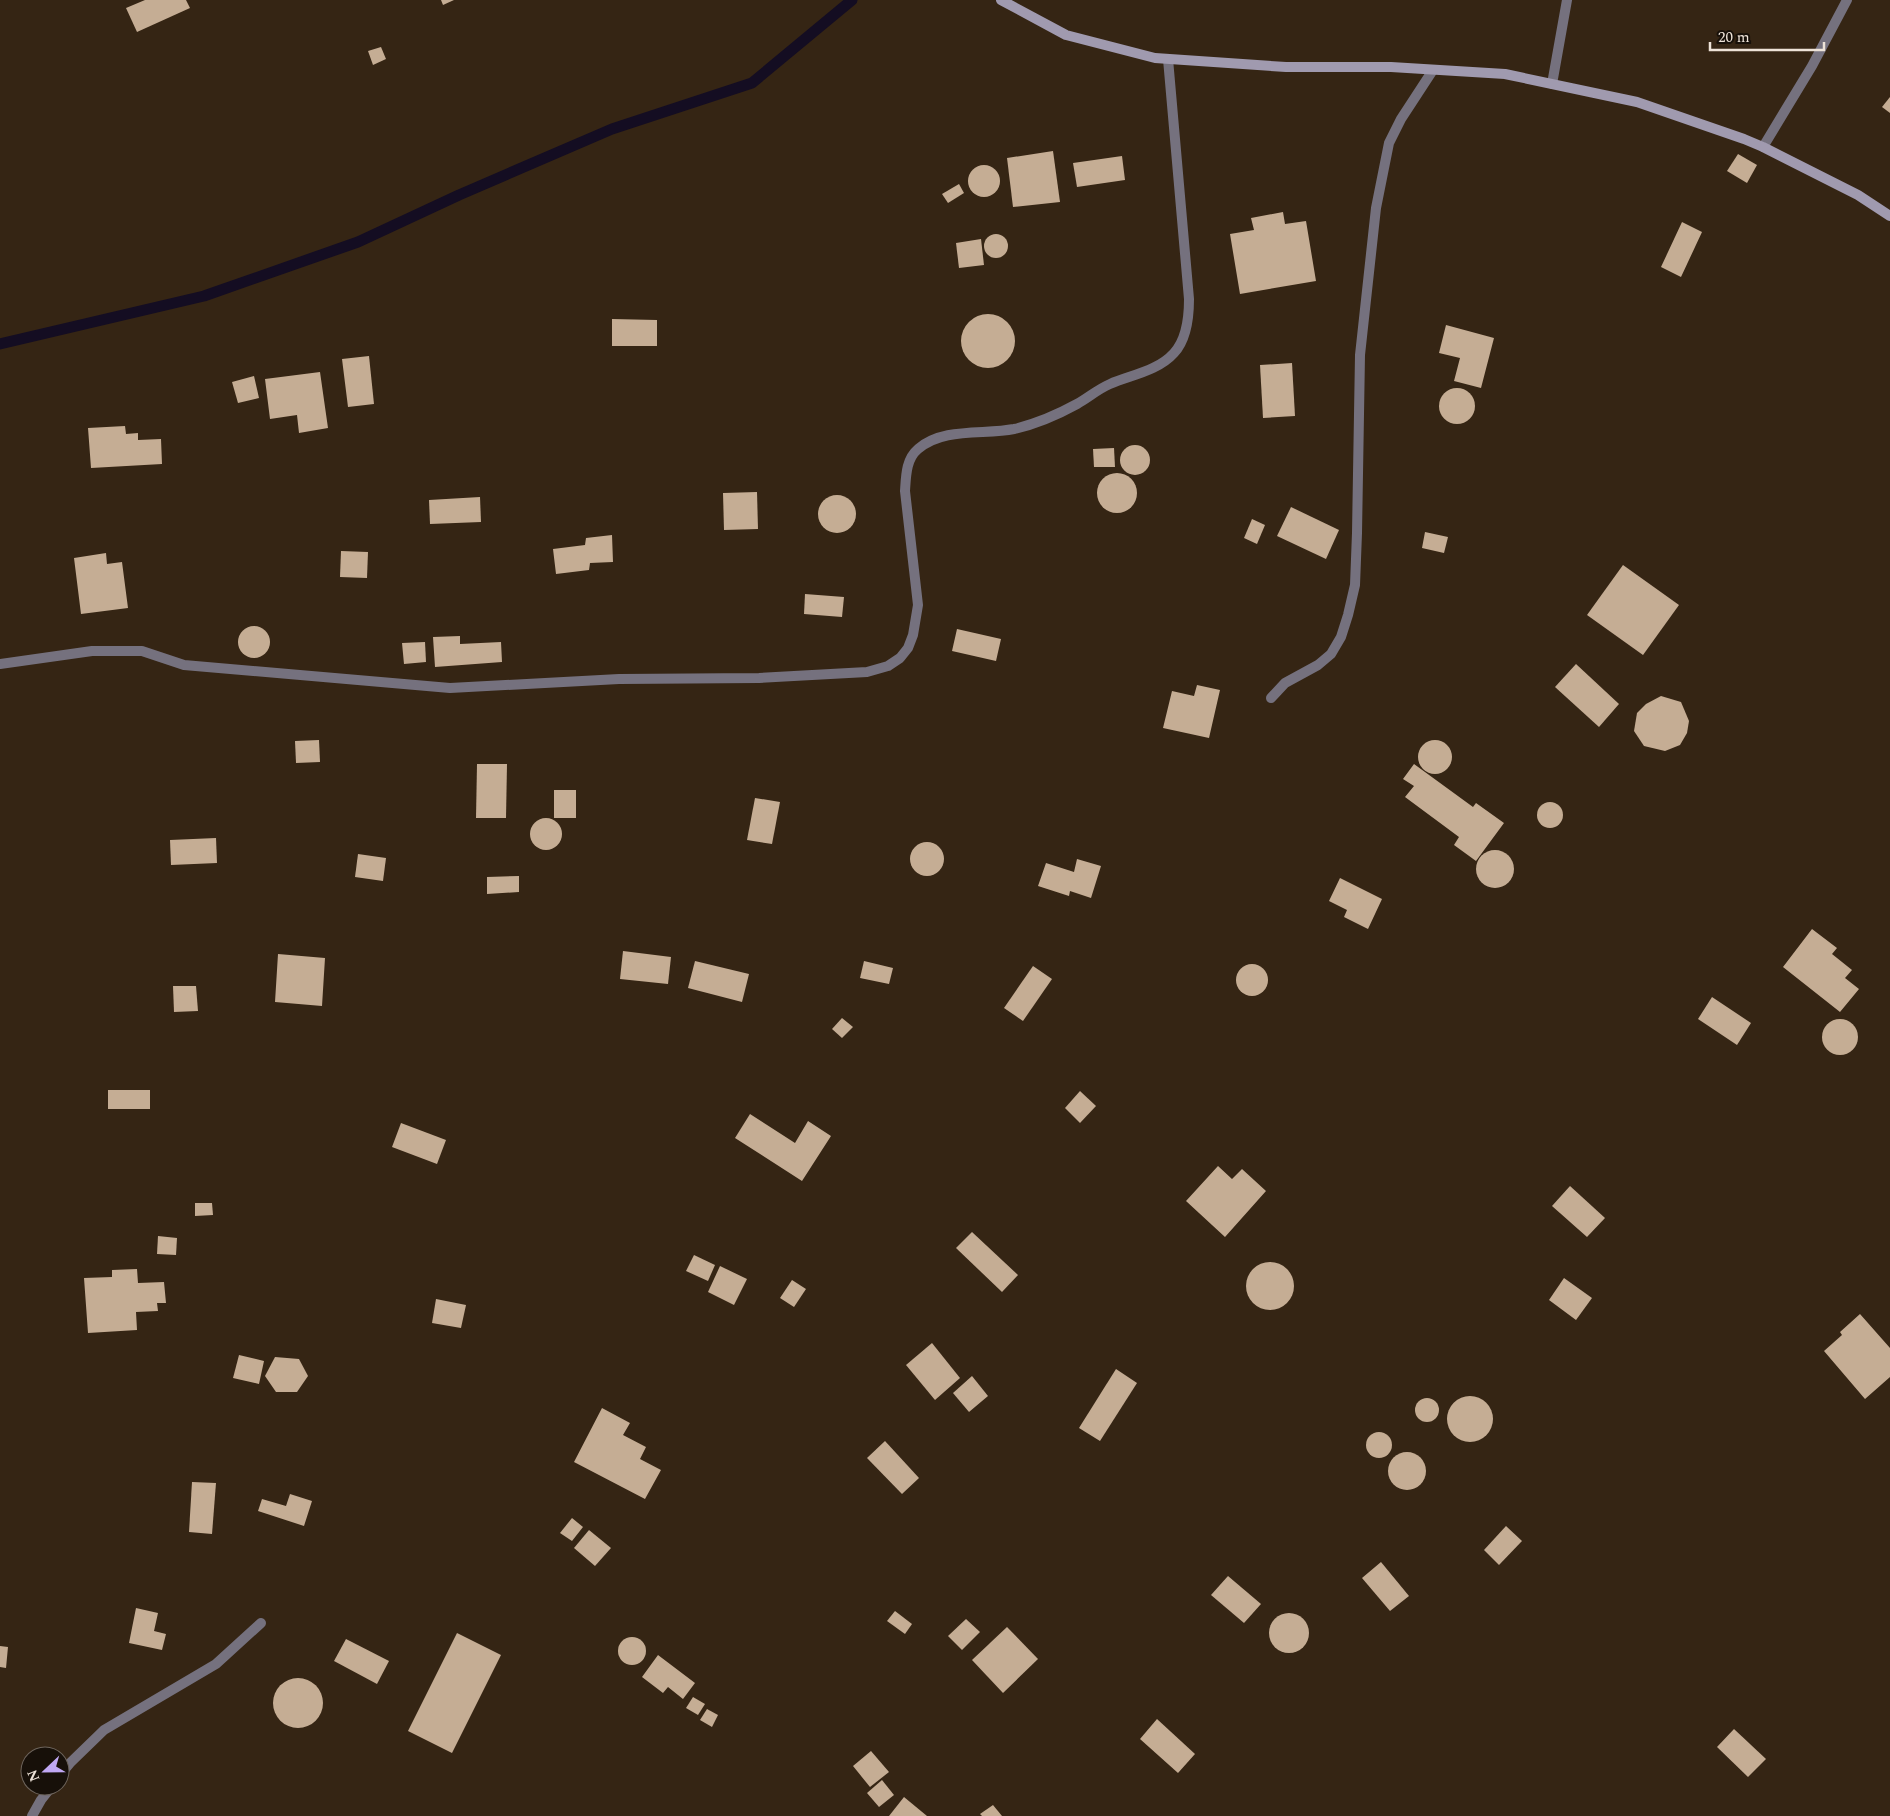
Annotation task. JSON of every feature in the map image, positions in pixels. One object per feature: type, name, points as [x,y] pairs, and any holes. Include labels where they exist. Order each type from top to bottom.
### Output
[{"type":"street","points":[[1001,0],[1066,35],[1155,58],[1286,68],[1391,67],[1505,74],[1637,102],[1763,147],[1858,195],[1890,216]]},
{"type":"street","points":[[1552,84],[1567,0]]},
{"type":"street","points":[[1763,147],[1812,66],[1847,0]]},
{"type":"street","points":[[0,664],[92,651],[142,651],[184,664],[450,688],[620,679],[759,678],[867,672],[888,666],[900,658],[908,648],[913,635],[918,605],[905,490],[906,472],[911,458],[918,449],[929,442],[951,435],[1012,429],[1043,420],[1077,404],[1108,385],[1155,368],[1174,353],[1183,338],[1189,318],[1189,300],[1168,59]]},
{"type":"street","points":[[1271,698],[1285,683],[1318,665],[1331,654],[1341,637],[1348,615],[1355,585],[1357,550],[1360,355],[1376,208],[1389,144],[1401,120],[1433,70]]},
{"type":"street","points":[[70,1762],[104,1730],[216,1664],[261,1623]]},
{"type":"street","points":[[32,1816],[44,1796]]},
{"type":"building","points":[[145,0],[186,0],[190,8],[137,32],[126,8]]},
{"type":"building","points":[[441,0],[454,0],[443,5]]},
{"type":"building","points":[[381,47],[386,59],[373,65],[368,51]]},
{"type":"building","points":[[1890,97],[1890,113],[1882,107]]},
{"type":"building","points":[[1053,151],[1060,202],[1013,207],[1007,158]]},
{"type":"building","points":[[1738,154],[1757,165],[1747,183],[1727,171]]},
{"type":"building","points":[[1122,156],[1125,180],[1077,187],[1073,163]]},
{"type":"building","points":[[984,165],[990,166],[995,170],[999,175],[999,187],[995,192],[990,196],[984,197],[978,196],[973,192],[969,187],[968,181],[969,175],[973,170],[978,166]]},
{"type":"building","points":[[959,184],[964,193],[948,203],[942,194]]},
{"type":"building","points":[[1283,212],[1285,224],[1306,221],[1316,281],[1240,294],[1230,234],[1254,230],[1251,218]]},
{"type":"building","points":[[1682,222],[1702,232],[1681,277],[1661,267]]},
{"type":"building","points":[[996,234],[1005,237],[1008,246],[1005,255],[996,258],[987,255],[984,246],[987,237]]},
{"type":"building","points":[[981,239],[984,265],[959,268],[956,243]]},
{"type":"building","points":[[988,314],[998,316],[1007,322],[1013,331],[1015,341],[1013,351],[1007,360],[998,366],[988,368],[978,366],[969,360],[963,351],[961,341],[963,331],[969,322],[978,316]]},
{"type":"building","points":[[612,319],[657,320],[657,346],[612,346]]},
{"type":"building","points":[[1446,325],[1494,338],[1481,388],[1454,381],[1460,358],[1439,353]]},
{"type":"building","points":[[369,356],[374,404],[348,407],[342,359]]},
{"type":"building","points":[[1292,363],[1295,416],[1263,418],[1260,365]]},
{"type":"building","points":[[320,372],[328,428],[299,433],[297,415],[270,419],[265,379]]},
{"type":"building","points":[[254,376],[259,398],[238,403],[232,382]]},
{"type":"building","points":[[1457,388],[1470,393],[1475,406],[1470,419],[1457,424],[1444,419],[1439,406],[1444,393]]},
{"type":"building","points":[[125,426],[126,434],[138,433],[138,440],[161,439],[162,464],[91,468],[88,428]]},
{"type":"building","points":[[1135,445],[1141,446],[1149,454],[1149,466],[1141,474],[1135,475],[1129,474],[1121,466],[1120,460],[1121,454],[1129,446]]},
{"type":"building","points":[[1114,448],[1115,467],[1094,467],[1093,449]]},
{"type":"building","points":[[1121,473],[1128,476],[1134,482],[1137,493],[1136,501],[1128,510],[1121,513],[1113,513],[1106,510],[1098,501],[1097,489],[1100,482],[1109,474]]},
{"type":"building","points":[[757,492],[758,529],[724,530],[723,493]]},
{"type":"building","points":[[837,495],[851,500],[856,514],[851,528],[837,533],[823,528],[818,514],[823,500]]},
{"type":"building","points":[[480,497],[481,522],[430,524],[429,500]]},
{"type":"building","points":[[1291,507],[1339,530],[1326,559],[1277,536]]},
{"type":"building","points":[[1252,519],[1265,525],[1257,544],[1244,538]]},
{"type":"building","points":[[1425,532],[1448,537],[1444,553],[1422,548]]},
{"type":"building","points":[[612,535],[613,562],[590,563],[589,570],[556,574],[553,549],[585,545],[586,538]]},
{"type":"building","points":[[341,551],[368,552],[367,578],[340,577]]},
{"type":"building","points":[[106,553],[107,564],[122,562],[128,608],[81,614],[74,558]]},
{"type":"building","points":[[1623,565],[1679,605],[1643,655],[1587,615]]},
{"type":"building","points":[[805,594],[844,597],[842,617],[804,614]]},
{"type":"building","points":[[254,626],[260,627],[265,631],[269,636],[269,648],[265,653],[260,657],[254,658],[248,657],[243,653],[239,648],[238,642],[239,636],[243,631],[248,627]]},
{"type":"building","points":[[957,629],[1001,639],[996,661],[952,651]]},
{"type":"building","points":[[460,636],[460,644],[501,642],[502,662],[435,667],[433,637]]},
{"type":"building","points":[[425,642],[426,662],[404,664],[402,643]]},
{"type":"building","points":[[1576,664],[1619,704],[1599,727],[1555,687]]},
{"type":"building","points":[[1197,685],[1220,690],[1209,738],[1163,728],[1172,691],[1194,696]]},
{"type":"building","points":[[1661,696],[1681,702],[1689,721],[1687,733],[1680,745],[1665,751],[1644,746],[1634,731],[1637,713],[1646,704]]},
{"type":"building","points":[[319,740],[320,762],[296,763],[295,741]]},
{"type":"building","points":[[1435,740],[1442,741],[1447,745],[1451,750],[1451,764],[1447,769],[1442,773],[1435,774],[1428,773],[1423,769],[1419,764],[1418,757],[1419,750],[1423,745],[1428,741]]},
{"type":"building","points":[[477,764],[507,764],[506,818],[476,818]]},
{"type":"building","points":[[1414,764],[1473,807],[1476,803],[1504,823],[1476,861],[1454,845],[1459,837],[1405,797],[1414,786],[1403,779]]},
{"type":"building","points":[[554,790],[576,790],[576,818],[554,818]]},
{"type":"building","points":[[755,798],[780,802],[772,844],[747,840]]},
{"type":"building","points":[[1550,802],[1559,806],[1563,815],[1559,824],[1550,828],[1541,824],[1537,815],[1541,806]]},
{"type":"building","points":[[546,818],[552,819],[557,823],[561,828],[561,840],[557,845],[552,849],[546,850],[540,849],[535,845],[531,840],[530,834],[531,828],[535,823],[540,819]]},
{"type":"building","points":[[216,838],[217,863],[171,865],[170,840]]},
{"type":"building","points":[[927,842],[939,847],[944,859],[939,871],[927,876],[915,871],[910,859],[915,847]]},
{"type":"building","points":[[1495,850],[1508,856],[1514,869],[1508,882],[1495,888],[1482,882],[1476,869],[1482,856]]},
{"type":"building","points":[[358,854],[386,858],[383,881],[355,877]]},
{"type":"building","points":[[1077,859],[1101,866],[1091,898],[1070,891],[1069,896],[1038,886],[1046,863],[1074,872]]},
{"type":"building","points":[[519,876],[519,892],[487,894],[487,877]]},
{"type":"building","points":[[1340,878],[1382,899],[1368,929],[1344,917],[1347,910],[1329,901]]},
{"type":"building","points":[[1812,929],[1837,948],[1832,954],[1852,970],[1845,978],[1859,989],[1840,1012],[1783,967]]},
{"type":"building","points":[[623,951],[671,957],[668,984],[620,979]]},
{"type":"building","points":[[278,954],[325,958],[322,1006],[275,1002]]},
{"type":"building","points":[[695,961],[749,974],[742,1002],[688,988]]},
{"type":"building","points":[[864,961],[893,968],[889,984],[860,978]]},
{"type":"building","points":[[1252,964],[1264,968],[1268,980],[1264,992],[1252,996],[1240,992],[1236,980],[1240,968]]},
{"type":"building","points":[[1033,966],[1052,979],[1023,1021],[1004,1008]]},
{"type":"building","points":[[173,986],[196,986],[198,1011],[174,1012]]},
{"type":"building","points":[[1712,997],[1751,1023],[1737,1045],[1698,1019]]},
{"type":"building","points":[[842,1018],[853,1027],[842,1038],[832,1029]]},
{"type":"building","points":[[1840,1019],[1847,1020],[1853,1024],[1857,1030],[1857,1044],[1853,1050],[1847,1054],[1840,1055],[1833,1054],[1827,1050],[1823,1044],[1822,1037],[1823,1030],[1827,1024],[1833,1020]]},
{"type":"building","points":[[108,1090],[150,1090],[150,1109],[108,1109]]},
{"type":"building","points":[[1080,1091],[1096,1106],[1080,1123],[1065,1108]]},
{"type":"building","points":[[750,1114],[795,1143],[808,1121],[831,1136],[802,1181],[735,1138]]},
{"type":"building","points":[[401,1123],[446,1140],[437,1164],[392,1147]]},
{"type":"building","points":[[1218,1166],[1232,1179],[1242,1169],[1266,1191],[1225,1237],[1186,1201]]},
{"type":"building","points":[[1570,1186],[1605,1218],[1587,1237],[1552,1206]]},
{"type":"building","points":[[195,1203],[212,1203],[213,1215],[195,1216]]},
{"type":"building","points":[[972,1232],[1018,1275],[1002,1292],[956,1248]]},
{"type":"building","points":[[158,1236],[177,1238],[176,1255],[157,1254]]},
{"type":"building","points":[[694,1255],[715,1265],[708,1281],[686,1271]]},
{"type":"building","points":[[1270,1262],[1279,1264],[1287,1269],[1292,1277],[1294,1286],[1292,1295],[1287,1303],[1279,1308],[1270,1310],[1261,1308],[1253,1303],[1248,1295],[1246,1286],[1248,1277],[1253,1269],[1261,1264]]},
{"type":"building","points":[[720,1266],[747,1279],[734,1305],[708,1292]]},
{"type":"building","points":[[137,1269],[138,1283],[164,1282],[166,1303],[157,1303],[158,1311],[136,1312],[137,1330],[88,1333],[84,1278],[112,1277],[112,1270]]},
{"type":"building","points":[[1564,1278],[1592,1298],[1576,1320],[1549,1300]]},
{"type":"building","points":[[792,1280],[806,1289],[794,1307],[780,1298]]},
{"type":"building","points":[[436,1299],[466,1305],[461,1328],[432,1323]]},
{"type":"building","points":[[1860,1314],[1890,1348],[1890,1377],[1865,1399],[1824,1351],[1842,1335],[1840,1332]]},
{"type":"building","points":[[932,1343],[960,1378],[935,1400],[906,1365]]},
{"type":"building","points":[[239,1355],[264,1361],[259,1384],[233,1378]]},
{"type":"building","points":[[275,1357],[299,1359],[308,1376],[297,1392],[276,1392],[265,1376]]},
{"type":"building","points":[[1116,1369],[1137,1383],[1100,1441],[1079,1428]]},
{"type":"building","points":[[972,1376],[988,1396],[969,1412],[953,1393]]},
{"type":"building","points":[[1470,1396],[1483,1400],[1489,1406],[1493,1419],[1489,1432],[1483,1438],[1470,1442],[1457,1438],[1451,1432],[1447,1419],[1451,1406],[1457,1400]]},
{"type":"building","points":[[1427,1398],[1436,1401],[1439,1410],[1436,1419],[1427,1422],[1418,1419],[1415,1410],[1418,1401]]},
{"type":"building","points":[[602,1408],[630,1423],[623,1435],[646,1447],[640,1459],[661,1470],[645,1499],[574,1462]]},
{"type":"building","points":[[1379,1432],[1388,1436],[1392,1445],[1388,1454],[1379,1458],[1370,1454],[1366,1445],[1370,1436]]},
{"type":"building","points":[[885,1441],[919,1478],[902,1494],[867,1458]]},
{"type":"building","points":[[1407,1452],[1421,1457],[1426,1471],[1421,1485],[1407,1490],[1393,1485],[1388,1471],[1393,1457]]},
{"type":"building","points":[[192,1482],[216,1483],[212,1534],[189,1532]]},
{"type":"building","points":[[290,1494],[312,1501],[304,1526],[258,1511],[262,1499],[286,1506]]},
{"type":"building","points":[[572,1518],[583,1527],[572,1541],[560,1533]]},
{"type":"building","points":[[1506,1526],[1522,1541],[1499,1565],[1484,1550]]},
{"type":"building","points":[[589,1530],[611,1548],[595,1566],[574,1548]]},
{"type":"building","points":[[1381,1562],[1409,1596],[1390,1611],[1362,1578]]},
{"type":"building","points":[[1228,1576],[1261,1604],[1244,1623],[1211,1595]]},
{"type":"building","points":[[136,1608],[158,1613],[154,1631],[166,1634],[162,1650],[129,1643]]},
{"type":"building","points":[[895,1611],[912,1624],[905,1634],[887,1621]]},
{"type":"building","points":[[1289,1613],[1303,1619],[1309,1633],[1303,1647],[1289,1653],[1275,1647],[1269,1633],[1275,1619]]},
{"type":"building","points":[[966,1619],[980,1632],[962,1650],[948,1636]]},
{"type":"building","points":[[1007,1627],[1038,1659],[1003,1693],[972,1660]]},
{"type":"building","points":[[457,1633],[501,1655],[452,1753],[408,1731]]},
{"type":"building","points":[[632,1637],[642,1641],[646,1651],[642,1661],[632,1665],[622,1661],[618,1651],[622,1641]]},
{"type":"building","points":[[346,1639],[389,1661],[377,1684],[334,1661]]},
{"type":"building","points":[[0,1646],[8,1647],[6,1668],[0,1667]]},
{"type":"building","points":[[658,1655],[695,1683],[683,1699],[668,1687],[663,1693],[642,1677]]},
{"type":"building","points":[[293,1678],[303,1678],[316,1685],[323,1698],[323,1708],[316,1721],[303,1728],[293,1728],[284,1724],[277,1717],[273,1708],[273,1698],[277,1689],[284,1682]]},
{"type":"building","points":[[693,1697],[705,1704],[698,1715],[686,1708]]},
{"type":"building","points":[[707,1709],[718,1715],[712,1727],[700,1720]]},
{"type":"building","points":[[1157,1719],[1195,1754],[1178,1773],[1140,1739]]},
{"type":"building","points":[[1734,1729],[1766,1759],[1748,1777],[1717,1747]]},
{"type":"building","points":[[871,1751],[889,1772],[870,1787],[853,1766]]},
{"type":"building","points":[[882,1780],[894,1795],[879,1807],[867,1793]]},
{"type":"building","points":[[904,1797],[927,1816],[889,1816]]},
{"type":"building","points":[[993,1805],[1002,1816],[982,1816],[980,1814]]},
{"type":"waterway","points":[[0,344],[204,296],[358,242],[459,195],[612,129],[752,83],[852,0]]}]
